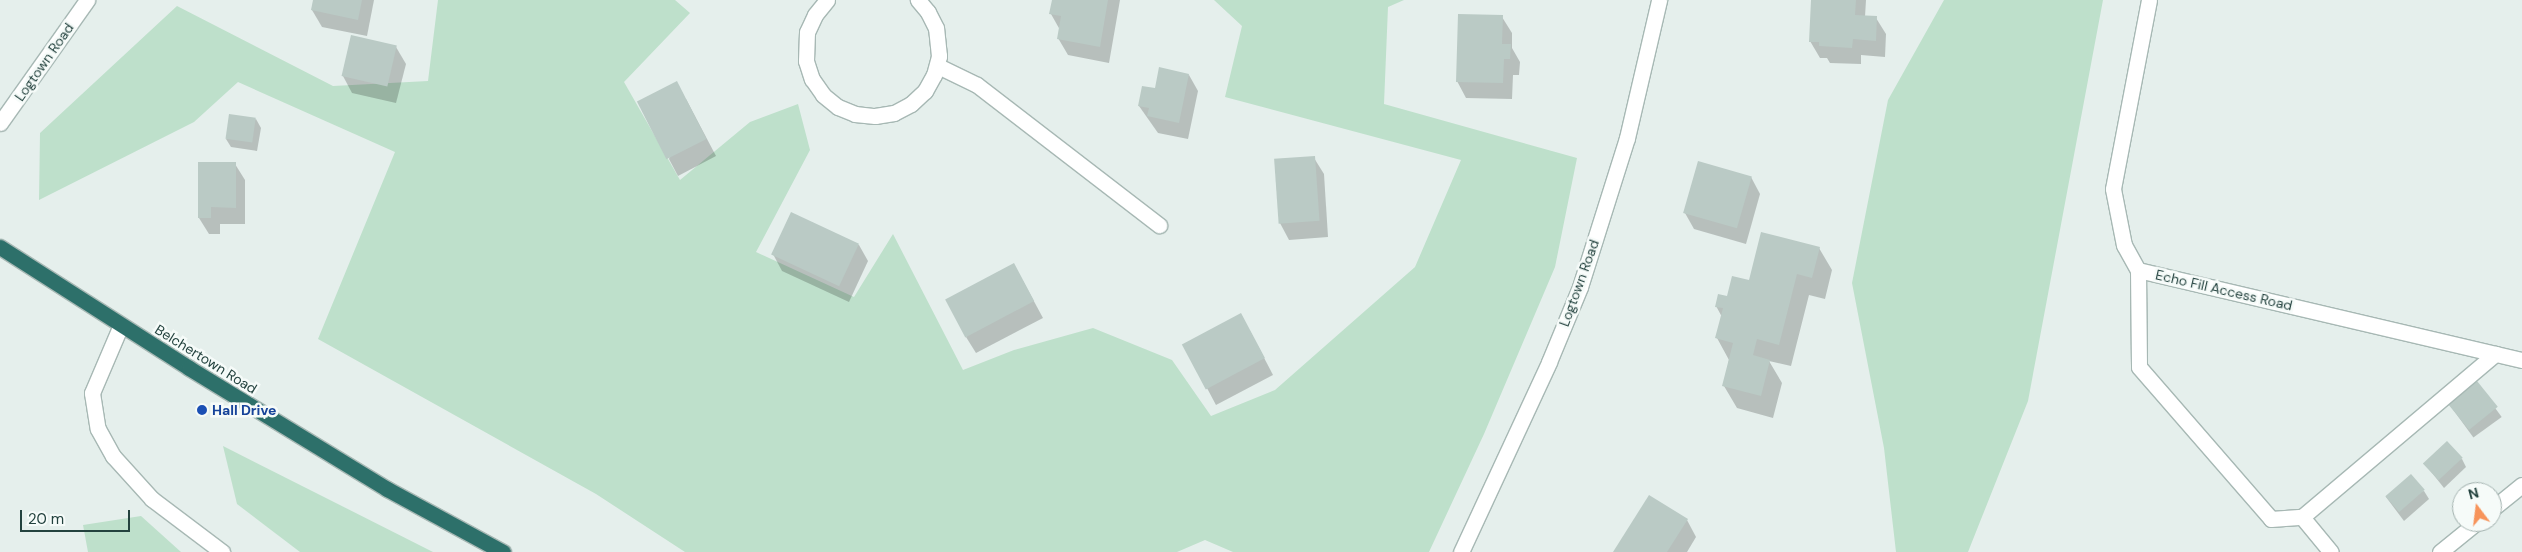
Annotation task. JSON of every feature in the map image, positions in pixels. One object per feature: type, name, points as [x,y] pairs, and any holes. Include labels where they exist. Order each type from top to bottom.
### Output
[{"type":"highway","name":"Belchertown Road","points":[[0,247],[121,325],[387,489],[503,552]]},
{"type":"street","name":"Logtown Road","points":[[0,123],[87,0]]},
{"type":"street","points":[[827,0],[815,15],[807,32],[806,60],[817,87],[838,107],[855,114],[875,116],[903,109],[925,91],[938,66],[940,47],[936,28],[928,12],[918,0]]},
{"type":"street","name":"Logtown Road","points":[[1461,552],[1549,362],[1580,287],[1627,138],[1659,0]]},
{"type":"street","name":"Echo Fill Access Road","points":[[2149,0],[2113,188],[2124,245],[2138,270],[2522,360]]},
{"type":"street","points":[[938,66],[977,84],[1159,225]]},
{"type":"street","points":[[2138,270],[2139,367],[2271,519],[2302,517],[2495,354]]},
{"type":"street","points":[[121,325],[92,393],[98,429],[113,456],[152,499],[222,552]]},
{"type":"street","points":[[2502,501],[2522,484]]},
{"type":"street","points":[[2302,517],[2331,552]]},
{"type":"street","points":[[2440,552],[2465,532]]},
{"type":"green space","points":[[438,0],[675,0],[690,13],[624,82],[680,180],[750,122],[798,104],[810,150],[756,252],[854,297],[893,234],[963,370],[1014,350],[1093,328],[1172,360],[1211,416],[1275,390],[1415,267],[1461,160],[1225,97],[1242,26],[1214,0],[1404,0],[1388,7],[1384,104],[1577,158],[1555,267],[1484,434],[1429,552],[1233,552],[1205,540],[1177,552],[685,552],[596,494],[318,339],[395,152],[238,82],[194,122],[39,200],[40,133],[177,6],[333,86],[428,81]]},
{"type":"green space","points":[[1944,0],[2103,0],[2028,401],[1968,552],[1896,552],[1884,448],[1852,283],[1888,100]]},
{"type":"green space","points":[[223,446],[433,552],[300,552],[237,504]]},
{"type":"green space","points":[[141,516],[181,552],[88,552],[83,525]]},
{"type":"building","points":[[313,0],[362,0],[358,20],[311,10]]},
{"type":"building","points":[[1052,0],[1108,0],[1100,47],[1057,39],[1061,16],[1049,14]]},
{"type":"building","points":[[1811,0],[1856,0],[1855,15],[1877,16],[1876,41],[1853,39],[1852,48],[1819,46],[1819,42],[1809,42]]},
{"type":"building","points":[[1458,14],[1503,15],[1502,44],[1511,44],[1510,59],[1504,59],[1503,83],[1456,82]]},
{"type":"building","points":[[351,35],[397,46],[387,86],[342,76]]},
{"type":"building","points":[[1159,67],[1189,74],[1179,123],[1147,116],[1149,108],[1138,106],[1142,86],[1155,88]]},
{"type":"building","points":[[677,81],[707,139],[666,159],[637,101]]},
{"type":"building","points":[[229,114],[256,118],[252,143],[226,139]]},
{"type":"building","points":[[1315,156],[1320,221],[1279,224],[1274,159]]},
{"type":"building","points":[[1698,161],[1752,176],[1737,228],[1683,213]]},
{"type":"building","points":[[198,162],[236,162],[236,208],[211,207],[211,218],[198,218]]},
{"type":"building","points":[[791,212],[859,244],[839,286],[771,255]]},
{"type":"building","points":[[1761,232],[1820,247],[1812,278],[1797,274],[1779,345],[1757,339],[1753,355],[1770,360],[1761,396],[1722,386],[1733,343],[1715,338],[1723,308],[1715,307],[1718,294],[1727,296],[1732,276],[1749,280]]},
{"type":"building","points":[[1014,263],[1034,301],[965,338],[945,300]]},
{"type":"building","points":[[1241,313],[1265,358],[1206,389],[1182,344]]},
{"type":"building","points":[[2477,381],[2498,407],[2469,430],[2448,404]]},
{"type":"building","points":[[2447,441],[2463,458],[2439,480],[2423,464]]},
{"type":"building","points":[[2411,474],[2425,490],[2399,512],[2385,496]]},
{"type":"building","points":[[1649,495],[1688,519],[1667,552],[1613,552]]},
{"type":"place","name":"Hall Drive","points":[[202,410]]}]
